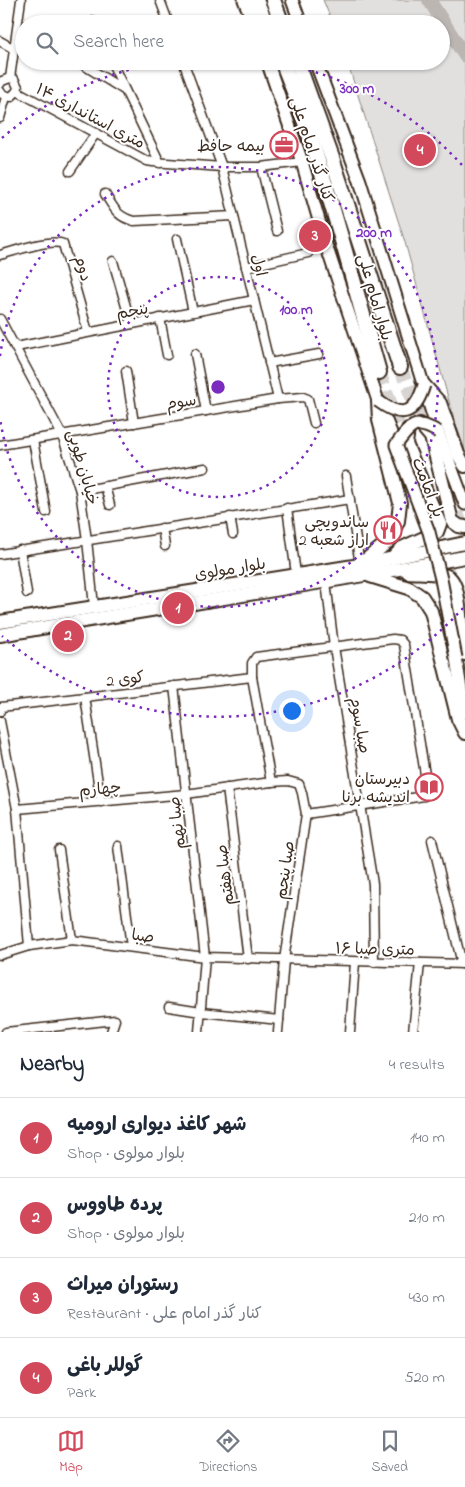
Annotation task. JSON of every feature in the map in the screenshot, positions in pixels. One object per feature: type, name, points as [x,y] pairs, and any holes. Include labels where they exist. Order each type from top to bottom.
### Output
[{"type":"highway","points":[[256,0],[262,15]]},
{"type":"highway","points":[[273,0],[279,15]]},
{"type":"highway","points":[[281,70],[300,105]]},
{"type":"highway","name":"بلوار امام علی","points":[[286,70],[319,160],[379,372]]},
{"type":"highway","name":"بلوار امام علی","points":[[300,70],[329,150],[400,367]]},
{"type":"main road","points":[[244,0],[251,15]]},
{"type":"main road","points":[[292,0],[298,15]]},
{"type":"main road","name":"کنار گذر امام علی","points":[[270,70],[302,162],[327,248],[378,401],[396,445]]},
{"type":"main road","name":"کنار گذر امام علی","points":[[318,70],[360,181],[438,432]]},
{"type":"main road","points":[[378,401],[390,409],[404,412],[419,401],[424,385]]},
{"type":"main road","points":[[424,385],[440,403],[458,454],[465,466]]},
{"type":"main road","points":[[378,401],[379,420],[400,504],[398,521],[389,541],[361,570],[409,588],[422,597],[431,611],[458,719],[465,733]]},
{"type":"main road","points":[[396,445],[414,426],[428,426],[438,432]]},
{"type":"main road","points":[[414,426],[431,437],[452,521],[459,526],[465,527]]},
{"type":"main road","points":[[414,426],[406,438],[406,444],[440,524],[437,532],[402,548],[394,564],[449,576],[452,579],[456,590],[462,659]]},
{"type":"main road","name":"پل امامت","points":[[438,432],[465,504]]},
{"type":"main road","name":"پل امامت","points":[[396,445],[429,532],[462,659],[465,713]]},
{"type":"main road","name":"بلوار مولوی","points":[[394,564],[465,543]]},
{"type":"main road","name":"بلوار مولوی","points":[[0,622],[296,574],[361,570],[394,564],[465,557]]},
{"type":"main road","name":"بلوار مولوی","points":[[0,635],[326,582],[361,570]]},
{"type":"street","points":[[19,15],[21,0]]},
{"type":"street","points":[[160,0],[166,15]]},
{"type":"street","points":[[0,41],[14,49]]},
{"type":"street","points":[[0,91],[6,96],[11,96],[17,91],[17,83],[3,80],[15,42]]},
{"type":"street","points":[[92,70],[124,90]]},
{"type":"street","points":[[115,70],[160,163]]},
{"type":"street","name":"اول","points":[[186,70],[222,167],[278,400]]},
{"type":"street","name":"۱۴ متری استانداری","points":[[17,91],[146,161],[222,167],[261,167],[302,162]]},
{"type":"street","points":[[0,118],[6,96]]},
{"type":"street","points":[[70,171],[96,133]]},
{"type":"street","points":[[261,167],[277,231]]},
{"type":"street","points":[[106,194],[117,213],[123,219],[134,222],[234,216]]},
{"type":"street","points":[[177,239],[193,312]]},
{"type":"street","name":"دوم","points":[[0,255],[50,243],[59,242],[63,244],[88,332]]},
{"type":"street","points":[[246,267],[308,253]]},
{"type":"street","points":[[113,261],[131,324]]},
{"type":"street","name":"پنجم","points":[[16,346],[254,300]]},
{"type":"street","points":[[160,318],[167,355]]},
{"type":"street","name":"خیابان طوبی","points":[[1,324],[16,346],[62,434],[80,491],[88,540],[94,606]]},
{"type":"street","points":[[195,354],[206,411]]},
{"type":"street","points":[[269,363],[319,354]]},
{"type":"street","points":[[126,371],[134,423]]},
{"type":"street","name":"سوم","points":[[0,445],[303,397],[308,399],[314,423]]},
{"type":"street","points":[[33,440],[46,512]]},
{"type":"street","points":[[80,491],[205,468]]},
{"type":"street","points":[[346,476],[361,570]]},
{"type":"street","points":[[105,486],[110,505]]},
{"type":"street","points":[[0,554],[350,498]]},
{"type":"street","points":[[287,508],[296,574]]},
{"type":"street","points":[[230,517],[233,534]]},
{"type":"street","points":[[162,528],[165,546]]},
{"type":"street","points":[[20,550],[27,593]]},
{"type":"street","name":"صبا سوم","points":[[326,582],[334,647],[373,884],[374,962]]},
{"type":"street","points":[[272,782],[252,677],[252,662],[256,657],[393,639],[400,640],[404,645],[428,793],[424,796],[306,814]]},
{"type":"street","name":"کوی 2","points":[[0,709],[252,677]]},
{"type":"street","name":"صبا نهم","points":[[174,686],[206,957],[199,1032]]},
{"type":"street","points":[[85,697],[101,802]]},
{"type":"street","points":[[0,721],[16,809],[29,946]]},
{"type":"street","name":"چهارم","points":[[16,809],[186,794],[272,782],[288,781],[299,784]]},
{"type":"street","name":"صبا پنجم","points":[[278,1032],[284,960],[306,814],[299,784]]},
{"type":"street","name":"صبا هفتم","points":[[227,788],[248,959]]},
{"type":"street","points":[[432,840],[463,964]]},
{"type":"street","points":[[118,846],[131,947]]},
{"type":"street","points":[[59,850],[72,940]]},
{"type":"street","name":"صبا","points":[[0,955],[29,946],[72,940],[206,957],[284,960]]},
{"type":"street","name":"۱۶ متری صبا","points":[[284,960],[463,964]]},
{"type":"street","points":[[350,1032],[355,962]]},
{"type":"street","points":[[413,1032],[420,963]]},
{"type":"street","points":[[169,1007],[279,1020]]},
{"type":"street","points":[[6,1032],[116,1020],[111,1032]]},
{"type":"shaded area","points":[[323,0],[465,0],[465,452],[404,239],[350,70],[450,70],[450,15],[329,15]]},
{"type":"waterway","points":[[429,0],[439,15]]},
{"type":"waterway","points":[[450,33],[465,56]]},
{"type":"tunnel","points":[[400,367],[427,435]]},
{"type":"tunnel","points":[[379,372],[406,446]]},
{"type":"tunnel","points":[[449,493],[465,534]]},
{"type":"tunnel","points":[[433,521],[444,554],[451,587]]},
{"type":"place","name":"بیمه حافط","points":[[284,145]]},
{"type":"place","name":"گوللر باغی","points":[[420,150]]},
{"type":"place","name":"رستوران میراث","points":[[315,236]]},
{"type":"place","name":"ساندویچی اراز شعبه 2","points":[[388,530]]},
{"type":"place","name":"شهر کاغذ دیواری ارومیه","points":[[178,608]]},
{"type":"place","name":"پرده طاووس","points":[[68,636]]},
{"type":"place","name":"دبیرستان اندیشه برنا","points":[[429,787]]}]
